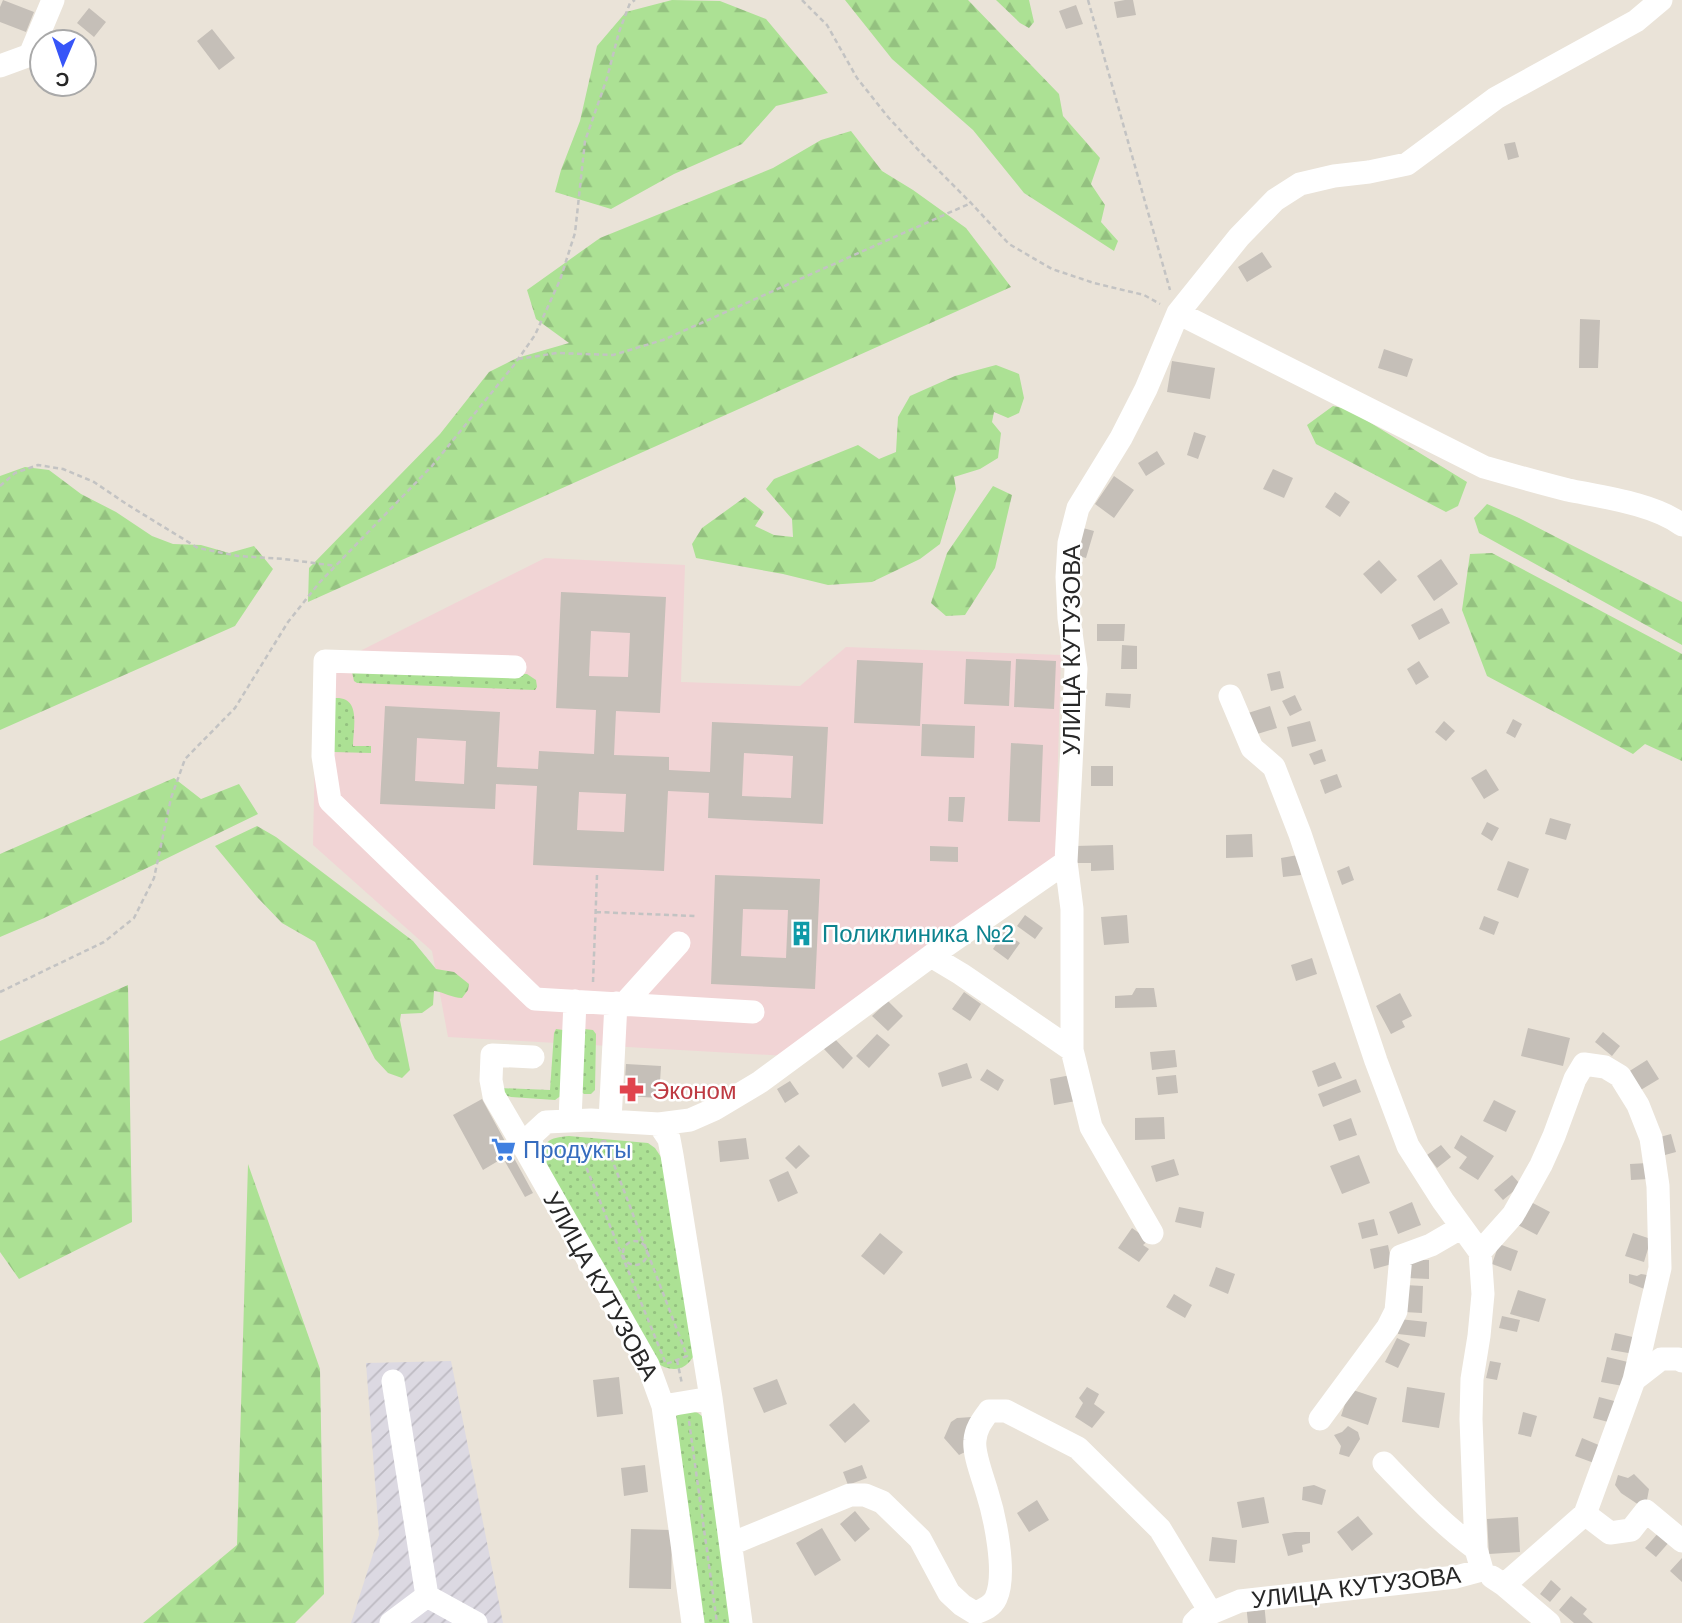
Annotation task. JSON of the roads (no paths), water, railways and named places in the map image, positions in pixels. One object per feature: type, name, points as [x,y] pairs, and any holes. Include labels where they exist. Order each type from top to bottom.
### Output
[{"type":"street","points":[[0,66],[30,55],[53,0]]},
{"type":"street","name":"УЛИЦА КУТУЗОВА","points":[[1152,1233],[1091,1127],[1072,1050],[1072,909],[1066,862],[1076,669],[1067,578],[1069,543],[1078,508],[1121,439],[1178,313],[1239,237],[1275,200],[1300,184],[1407,164],[1496,99],[1636,21],[1661,0]]},
{"type":"street","points":[[1178,313],[1484,467],[1531,481],[1641,506],[1675,519],[1682,525]]},
{"type":"street","points":[[515,667],[325,661],[323,756],[330,801],[535,999],[753,1012]]},
{"type":"street","points":[[1230,696],[1252,748],[1274,767],[1300,834],[1376,1061],[1408,1146],[1480,1252],[1483,1294],[1472,1379],[1471,1419],[1479,1560]]},
{"type":"street","points":[[528,1154],[533,1134],[546,1122],[570,1120],[659,1124],[690,1119],[715,1109],[760,1082],[931,956],[1066,862]]},
{"type":"street","points":[[610,1121],[620,1004],[679,943]]},
{"type":"street","points":[[931,956],[1072,1050]]},
{"type":"street","points":[[570,1120],[584,1002]]},
{"type":"street","name":"УЛИЦА КУТУЗОВА","points":[[533,1057],[492,1055],[491,1080],[494,1096],[648,1365],[674,1404],[694,1623]]},
{"type":"street","points":[[1480,1252],[1513,1215],[1541,1165],[1575,1079],[1584,1065],[1605,1067],[1620,1076],[1638,1105],[1651,1138],[1658,1186],[1660,1268],[1634,1380],[1585,1514],[1504,1585]]},
{"type":"street","points":[[659,1124],[668,1139],[672,1155],[711,1398],[741,1623]]},
{"type":"street","points":[[1320,1419],[1388,1327],[1396,1311],[1401,1256],[1431,1245],[1462,1227]]},
{"type":"street","points":[[1634,1380],[1661,1359],[1679,1359],[1682,1362]]},
{"type":"street","points":[[393,1381],[411,1614],[476,1623]]},
{"type":"street","points":[[674,1404],[711,1398]]},
{"type":"street","points":[[731,1544],[850,1494],[865,1495],[882,1502],[920,1539],[948,1592],[975,1614],[987,1609],[996,1600],[1000,1581],[999,1541],[974,1443],[978,1426],[989,1412],[1006,1411],[1078,1448],[1160,1530],[1202,1618]]},
{"type":"street","points":[[1384,1463],[1504,1585],[1549,1623]]},
{"type":"street","points":[[1585,1514],[1610,1533],[1631,1530],[1647,1511],[1682,1541]]},
{"type":"street","name":"УЛИЦА КУТУЗОВА","points":[[1202,1618],[1240,1601],[1456,1577],[1479,1560]]},
{"type":"place","name":"Поликлиника №2","points":[[802,933]]},
{"type":"place","name":"Эконом","points":[[632,1090]]},
{"type":"place","name":"Продукты","points":[[503,1149]]}]
